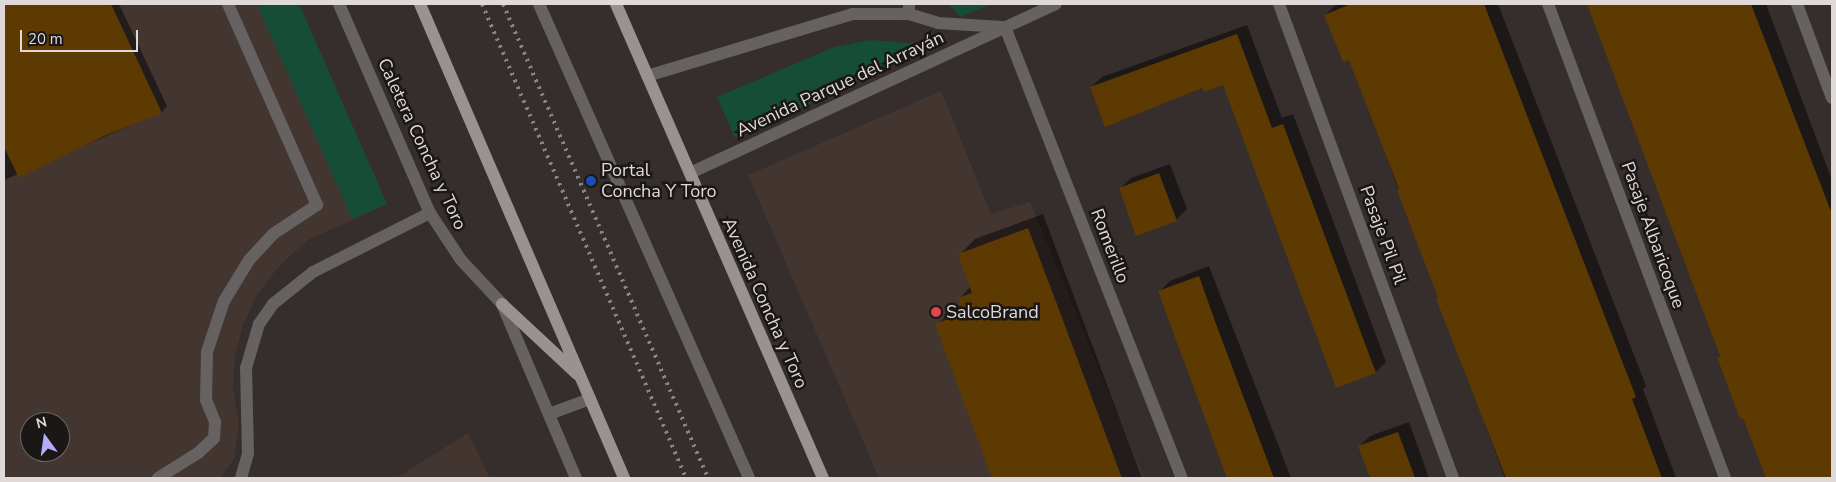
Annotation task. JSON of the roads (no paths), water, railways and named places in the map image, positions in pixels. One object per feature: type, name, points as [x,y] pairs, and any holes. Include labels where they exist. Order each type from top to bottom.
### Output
[{"type":"main road","points":[[420,4],[624,478]]},
{"type":"main road","name":"Avenida Concha y Toro","points":[[616,4],[822,478]]},
{"type":"main road","points":[[502,304],[581,379]]},
{"type":"street","points":[[158,478],[198,453],[214,438],[215,422],[206,400],[207,352],[224,301],[249,260],[267,240],[317,205],[228,4]]},
{"type":"street","name":"Caletera Concha y Toro","points":[[339,4],[430,213],[461,260],[502,304],[576,478]]},
{"type":"street","points":[[539,4],[749,478]]},
{"type":"street","name":"Avenida Parque del Arrayán","points":[[690,173],[1056,4]]},
{"type":"street","name":"Pasaje Pil Pil","points":[[1279,4],[1453,478]]},
{"type":"street","name":"Pasaje Albaricoque","points":[[1548,4],[1725,478]]},
{"type":"street","points":[[1798,4],[1832,98]]},
{"type":"street","name":"Avenida Parque del Arrayán","points":[[647,76],[831,18],[909,9],[953,25],[1005,28]]},
{"type":"street","name":"Romerillo","points":[[1005,28],[1182,478]]},
{"type":"street","points":[[241,478],[248,454],[246,368],[259,324],[273,304],[313,272],[430,213]]},
{"type":"street","points":[[549,414],[590,399]]},
{"type":"railway","points":[[482,4],[686,478]]},
{"type":"railway","points":[[503,4],[708,478]]},
{"type":"place","name":"Portal Concha Y Toro","points":[[591,181]]},
{"type":"place","name":"SalcoBrand","points":[[936,312]]}]
